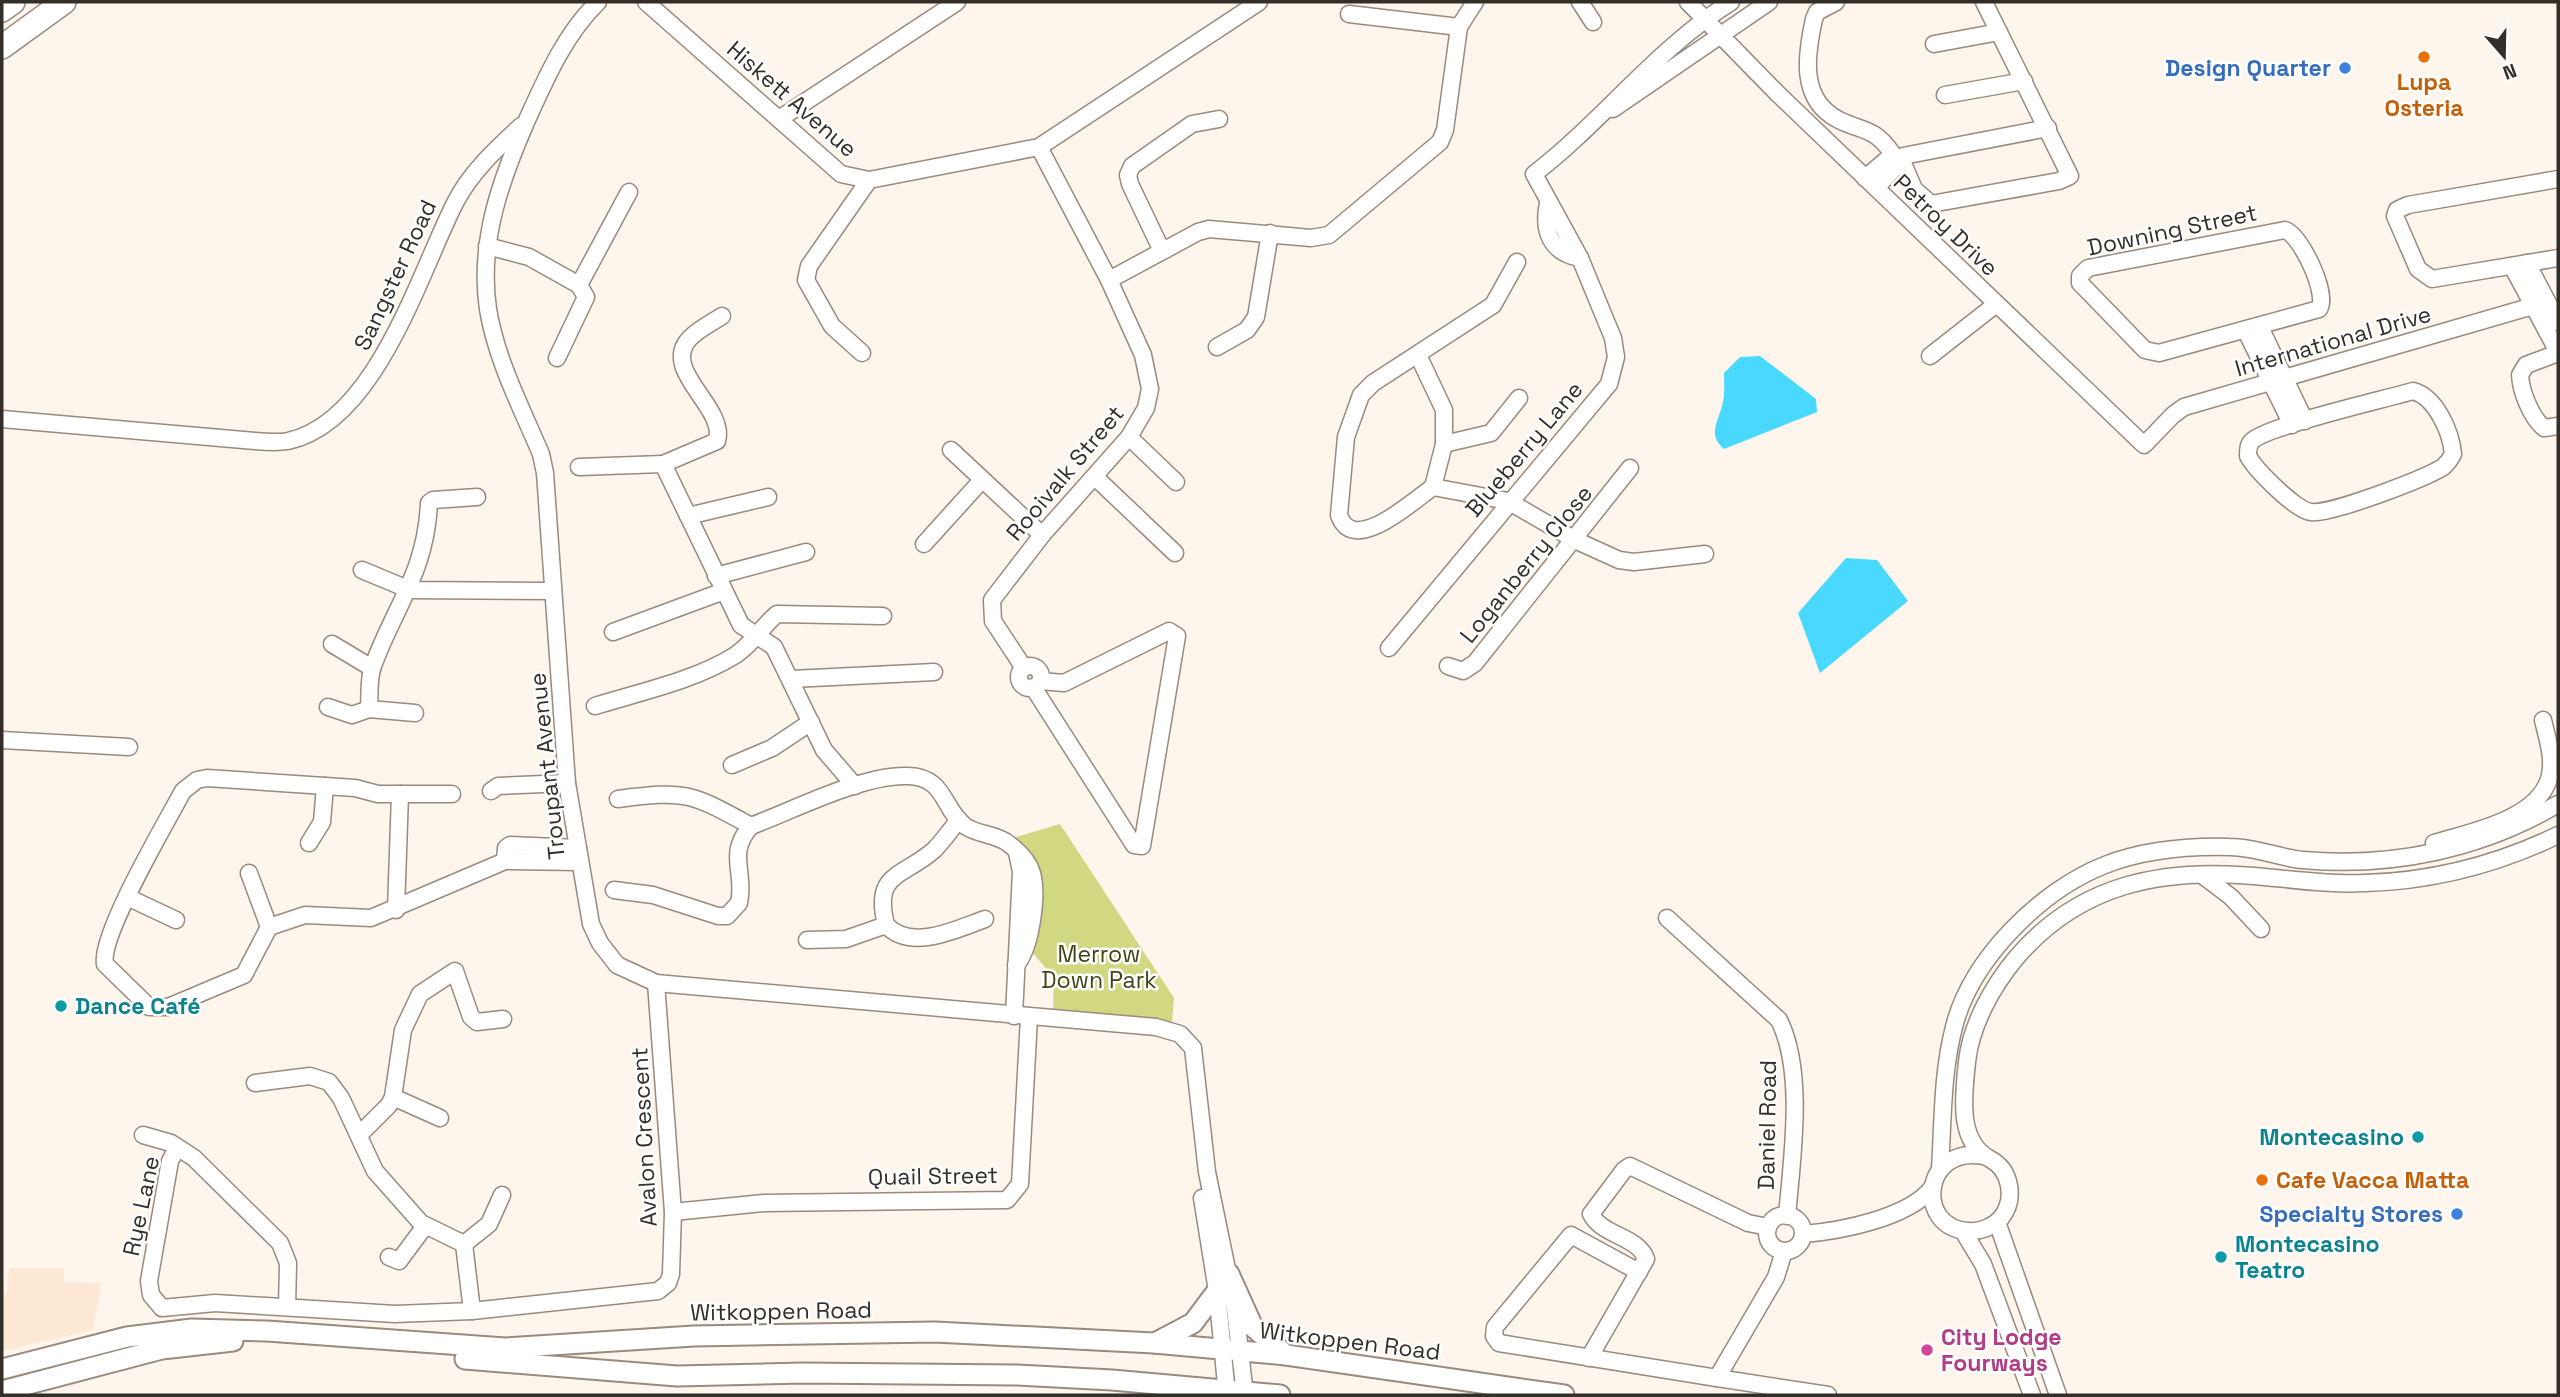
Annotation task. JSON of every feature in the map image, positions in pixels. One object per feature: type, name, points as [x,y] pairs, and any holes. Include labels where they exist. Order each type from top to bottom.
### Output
[{"type":"highway","points":[[2,10],[13,2]]},
{"type":"highway","points":[[2,47],[64,2]]},
{"type":"main road","points":[[1229,1274],[1248,1319],[1286,1355]]},
{"type":"main road","points":[[1154,1343],[1193,1323],[1217,1291]]},
{"type":"main road","name":"Witkoppen Road","points":[[2,1369],[127,1337],[192,1329],[267,1331],[466,1348],[811,1333],[960,1333],[1154,1343],[1286,1355],[1564,1395]]},
{"type":"main road","points":[[2,1391],[162,1349],[232,1341],[657,1375],[1017,1375],[1112,1380],[1197,1392],[1280,1395]]},
{"type":"street","name":"Troupant Avenue","points":[[598,2],[575,27],[560,52],[503,174],[488,246],[486,292],[494,336],[543,463],[568,783],[591,924],[600,943],[617,965],[656,982],[1156,1027],[1180,1034],[1193,1048],[1207,1172]]},
{"type":"street","name":"Hiskett Avenue","points":[[646,2],[841,174],[869,180],[1039,147],[1259,2]]},
{"type":"street","points":[[779,119],[957,2]]},
{"type":"street","points":[[1110,280],[1209,229],[1311,238],[1334,232],[1436,147],[1445,130],[1459,27],[1475,2]]},
{"type":"street","points":[[1580,2],[1593,22]]},
{"type":"street","points":[[1688,2],[1718,34]]},
{"type":"street","points":[[1599,118],[1630,83],[1704,19],[1731,2]]},
{"type":"street","points":[[1599,118],[1668,72],[1718,34],[1769,2]]},
{"type":"street","points":[[1836,2],[1817,12],[1814,19],[1807,77],[1810,90],[1832,115],[1876,133],[1898,158],[1914,189],[1931,204],[2059,181],[2069,177],[2071,173],[1984,2]]},
{"type":"street","points":[[1349,14],[1459,27]]},
{"type":"street","points":[[1934,44],[1999,33]]},
{"type":"street","name":"Petroy Drive","points":[[1718,34],[1995,305],[2144,445]]},
{"type":"street","points":[[1945,95],[2024,81]]},
{"type":"street","name":"Blueberry Lane","points":[[1389,648],[1508,501],[1609,384],[1614,372],[1616,357],[1613,338],[1580,258],[1563,254],[1555,248],[1548,230],[1548,202],[1534,174],[1599,118]]},
{"type":"street","name":"Sangster Road","points":[[2,419],[256,441],[280,442],[303,436],[338,412],[371,376],[394,337],[456,201],[479,169],[528,119]]},
{"type":"street","points":[[1162,251],[1130,184],[1130,170],[1192,124],[1219,119]]},
{"type":"street","points":[[1870,183],[1898,158],[2048,128]]},
{"type":"street","name":"Rooivalk Street","points":[[1036,684],[1037,669],[1024,668],[993,621],[991,607],[998,590],[1129,437],[1146,408],[1149,378],[1143,355],[1110,280],[1039,147]]},
{"type":"street","points":[[2558,179],[2408,205],[2398,210],[2395,216],[2418,268],[2427,278],[2558,258]]},
{"type":"street","points":[[862,353],[832,326],[806,281],[809,266],[869,180]]},
{"type":"street","points":[[579,285],[629,192]]},
{"type":"street","name":"Downing Street","points":[[2289,231],[2298,240],[2323,293],[2322,305],[2314,312],[2253,329],[2152,353],[2085,291],[2080,276],[2088,268],[2289,231]]},
{"type":"street","points":[[1217,348],[1247,330],[1256,317],[1270,233]]},
{"type":"street","points":[[488,246],[529,257],[579,285],[586,297],[557,358]]},
{"type":"street","points":[[1418,355],[1443,405],[1444,444],[1433,487],[1371,530],[1352,530],[1340,519],[1346,437],[1356,404],[1373,383],[1493,305],[1517,262]]},
{"type":"street","points":[[2519,264],[2540,304],[2558,353],[2526,365],[2521,375],[2526,400],[2539,424],[2544,428],[2558,426]]},
{"type":"street","points":[[2540,304],[2558,322]]},
{"type":"street","name":"International Drive","points":[[2144,445],[2184,407],[2540,304]]},
{"type":"street","points":[[1930,356],[1995,305]]},
{"type":"street","points":[[579,467],[663,464],[717,441],[717,424],[685,371],[683,354],[690,338],[722,316]]},
{"type":"street","points":[[2253,329],[2299,423]]},
{"type":"street","points":[[2413,391],[2433,403],[2449,437],[2453,454],[2446,465],[2436,471],[2334,508],[2312,513],[2304,510],[2273,484],[2248,456],[2250,444],[2256,438],[2299,423],[2413,391]]},
{"type":"street","points":[[1444,444],[1491,433],[1519,398]]},
{"type":"street","points":[[1129,437],[1176,482]]},
{"type":"street","points":[[951,450],[1042,536]]},
{"type":"street","points":[[663,464],[742,627],[760,635],[774,647],[827,753],[855,786]]},
{"type":"street","name":"Loganberry Close","points":[[1448,666],[1463,671],[1475,663],[1630,468]]},
{"type":"street","points":[[1095,477],[1175,553]]},
{"type":"street","points":[[924,544],[981,481]]},
{"type":"street","points":[[1433,487],[1508,501],[1575,540],[1628,562],[1705,554]]},
{"type":"street","points":[[369,709],[372,668],[410,590],[426,542],[430,501],[477,497]]},
{"type":"street","points":[[688,516],[768,497]]},
{"type":"street","points":[[716,576],[806,552]]},
{"type":"street","points":[[362,570],[410,590],[554,591]]},
{"type":"street","points":[[613,632],[724,591]]},
{"type":"street","points":[[594,706],[690,675],[732,657],[760,635],[771,619],[785,612],[883,616]]},
{"type":"street","points":[[1170,631],[1177,636],[1142,846],[1134,845],[1036,684],[1061,684],[1170,631]]},
{"type":"street","points":[[332,645],[372,668]]},
{"type":"street","points":[[792,679],[934,672]]},
{"type":"street","points":[[328,708],[352,715],[369,709],[415,713]]},
{"type":"street","points":[[2390,858],[2479,829],[2534,803],[2550,778],[2549,742],[2543,720],[2558,728]]},
{"type":"street","points":[[733,765],[772,748],[811,722]]},
{"type":"street","points":[[2,740],[129,747]]},
{"type":"street","points":[[614,890],[653,895],[718,916],[727,916],[739,903],[737,851],[741,838],[751,826],[855,786],[900,776],[922,777],[941,792],[965,826],[1010,844],[1029,865],[1033,886],[1030,941],[1027,951],[1016,965],[1022,1016]]},
{"type":"street","points":[[452,794],[378,794],[355,788],[207,778],[197,780],[183,791],[127,897],[108,938],[103,958],[108,970],[153,1009],[188,1001],[244,975],[270,927],[305,915],[371,918],[397,910],[505,861],[579,855]]},
{"type":"street","points":[[491,791],[498,786],[568,783]]},
{"type":"street","points":[[309,843],[322,822],[325,786]]},
{"type":"street","points":[[618,799],[684,793],[700,798],[751,826]]},
{"type":"street","points":[[397,910],[400,794]]},
{"type":"street","points":[[1803,1234],[1827,1232],[1907,1209],[1932,1188],[1940,1169],[1945,1074],[1954,1024],[1976,978],[1994,949],[2053,894],[2105,865],[2139,855],[2193,848],[2232,847],[2299,860],[2330,862],[2430,854],[2491,838],[2558,804]]},
{"type":"street","points":[[959,820],[933,851],[889,881],[882,899],[886,925],[898,934],[918,938],[985,919]]},
{"type":"street","points":[[1962,1231],[1975,1231],[1997,1222],[2006,1210],[2010,1190],[2003,1170],[1983,1156],[1974,1144],[1965,1120],[1968,1056],[1975,1029],[1989,998],[2010,965],[2029,943],[2058,918],[2114,887],[2173,875],[2365,883],[2412,878],[2491,863],[2558,835]]},
{"type":"street","points":[[249,873],[270,927]]},
{"type":"street","points":[[2202,875],[2231,898],[2261,929]]},
{"type":"street","points":[[127,897],[176,920]]},
{"type":"street","name":"Daniel Road","points":[[1667,918],[1779,1020],[1789,1040],[1795,1070],[1787,1216]]},
{"type":"street","points":[[807,940],[846,939],[886,925]]},
{"type":"street","points":[[359,1135],[389,1105],[393,1097],[403,1030],[420,994],[456,971],[471,1017],[477,1023],[503,1019]]},
{"type":"street","name":"Avalon Crescent","points":[[656,982],[673,1212],[671,1274],[665,1287]]},
{"type":"street","name":"Quail Street","points":[[673,1212],[764,1203],[1007,1200],[1020,1184],[1022,1016]]},
{"type":"street","points":[[255,1083],[310,1076],[322,1078],[341,1098],[375,1171],[425,1226],[464,1244]]},
{"type":"street","points":[[393,1097],[440,1118]]},
{"type":"street","points":[[143,1135],[166,1140],[177,1148]]},
{"type":"street","name":"Rye Lane","points":[[287,1307],[288,1263],[284,1248],[194,1158],[177,1148],[170,1161],[149,1282],[154,1301],[168,1308],[215,1303],[396,1314],[472,1311],[652,1293],[665,1287]]},
{"type":"street","points":[[1940,1169],[1959,1156],[1983,1156]]},
{"type":"street","points":[[1768,1227],[1748,1223],[1630,1167],[1495,1326],[1494,1336],[1499,1343],[1828,1395]]},
{"type":"street","points":[[1207,1172],[1229,1274],[1231,1352],[1236,1393]]},
{"type":"street","points":[[1207,1172],[1201,1192],[1217,1291],[1231,1352]]},
{"type":"street","points":[[1932,1188],[1936,1212],[1944,1221]]},
{"type":"street","points":[[464,1244],[489,1224],[502,1195]]},
{"type":"street","points":[[1907,1209],[1927,1212],[1962,1231],[1983,1264],[2032,1395]]},
{"type":"street","points":[[1589,1358],[1646,1259],[1645,1254],[1596,1223],[1591,1214]]},
{"type":"street","points":[[1787,1216],[1799,1221],[1803,1234],[1797,1247],[1784,1251],[1775,1248],[1768,1241],[1768,1227],[1774,1219],[1787,1216]]},
{"type":"street","points":[[1997,1222],[2058,1395]]},
{"type":"street","points":[[389,1257],[399,1261],[425,1226]]},
{"type":"street","points":[[1570,1235],[1639,1272]]},
{"type":"street","points":[[464,1244],[472,1311]]},
{"type":"street","points":[[1717,1378],[1776,1277],[1784,1251]]},
{"type":"shaded area","points":[[9,1268],[64,1268],[64,1282],[101,1283],[93,1330],[2,1351],[2,1293],[7,1293]]},
{"type":"green space","name":"Merrow Down Park","points":[[1060,824],[1174,998],[1172,1022],[1053,1012],[1054,978],[1032,952],[1039,869],[1016,837]]},
{"type":"water","points":[[1760,356],[1816,399],[1817,412],[1724,449],[1715,432],[1724,399],[1724,373],[1740,357]]},
{"type":"water","points":[[1846,558],[1877,560],[1908,601],[1820,673],[1798,613]]},
{"type":"place","name":"Lupa Osteria","points":[[2424,57]]},
{"type":"place","name":"Design Quarter","points":[[2345,68]]},
{"type":"place","name":"Dance Café","points":[[61,1006]]},
{"type":"place","name":"Montecasino","points":[[2418,1137]]},
{"type":"place","name":"Cafe Vacca Matta","points":[[2262,1180]]},
{"type":"place","name":"Specialty Stores","points":[[2457,1214]]},
{"type":"place","name":"Montecasino Teatro","points":[[2221,1257]]},
{"type":"place","name":"City Lodge Fourways","points":[[1927,1350]]}]
